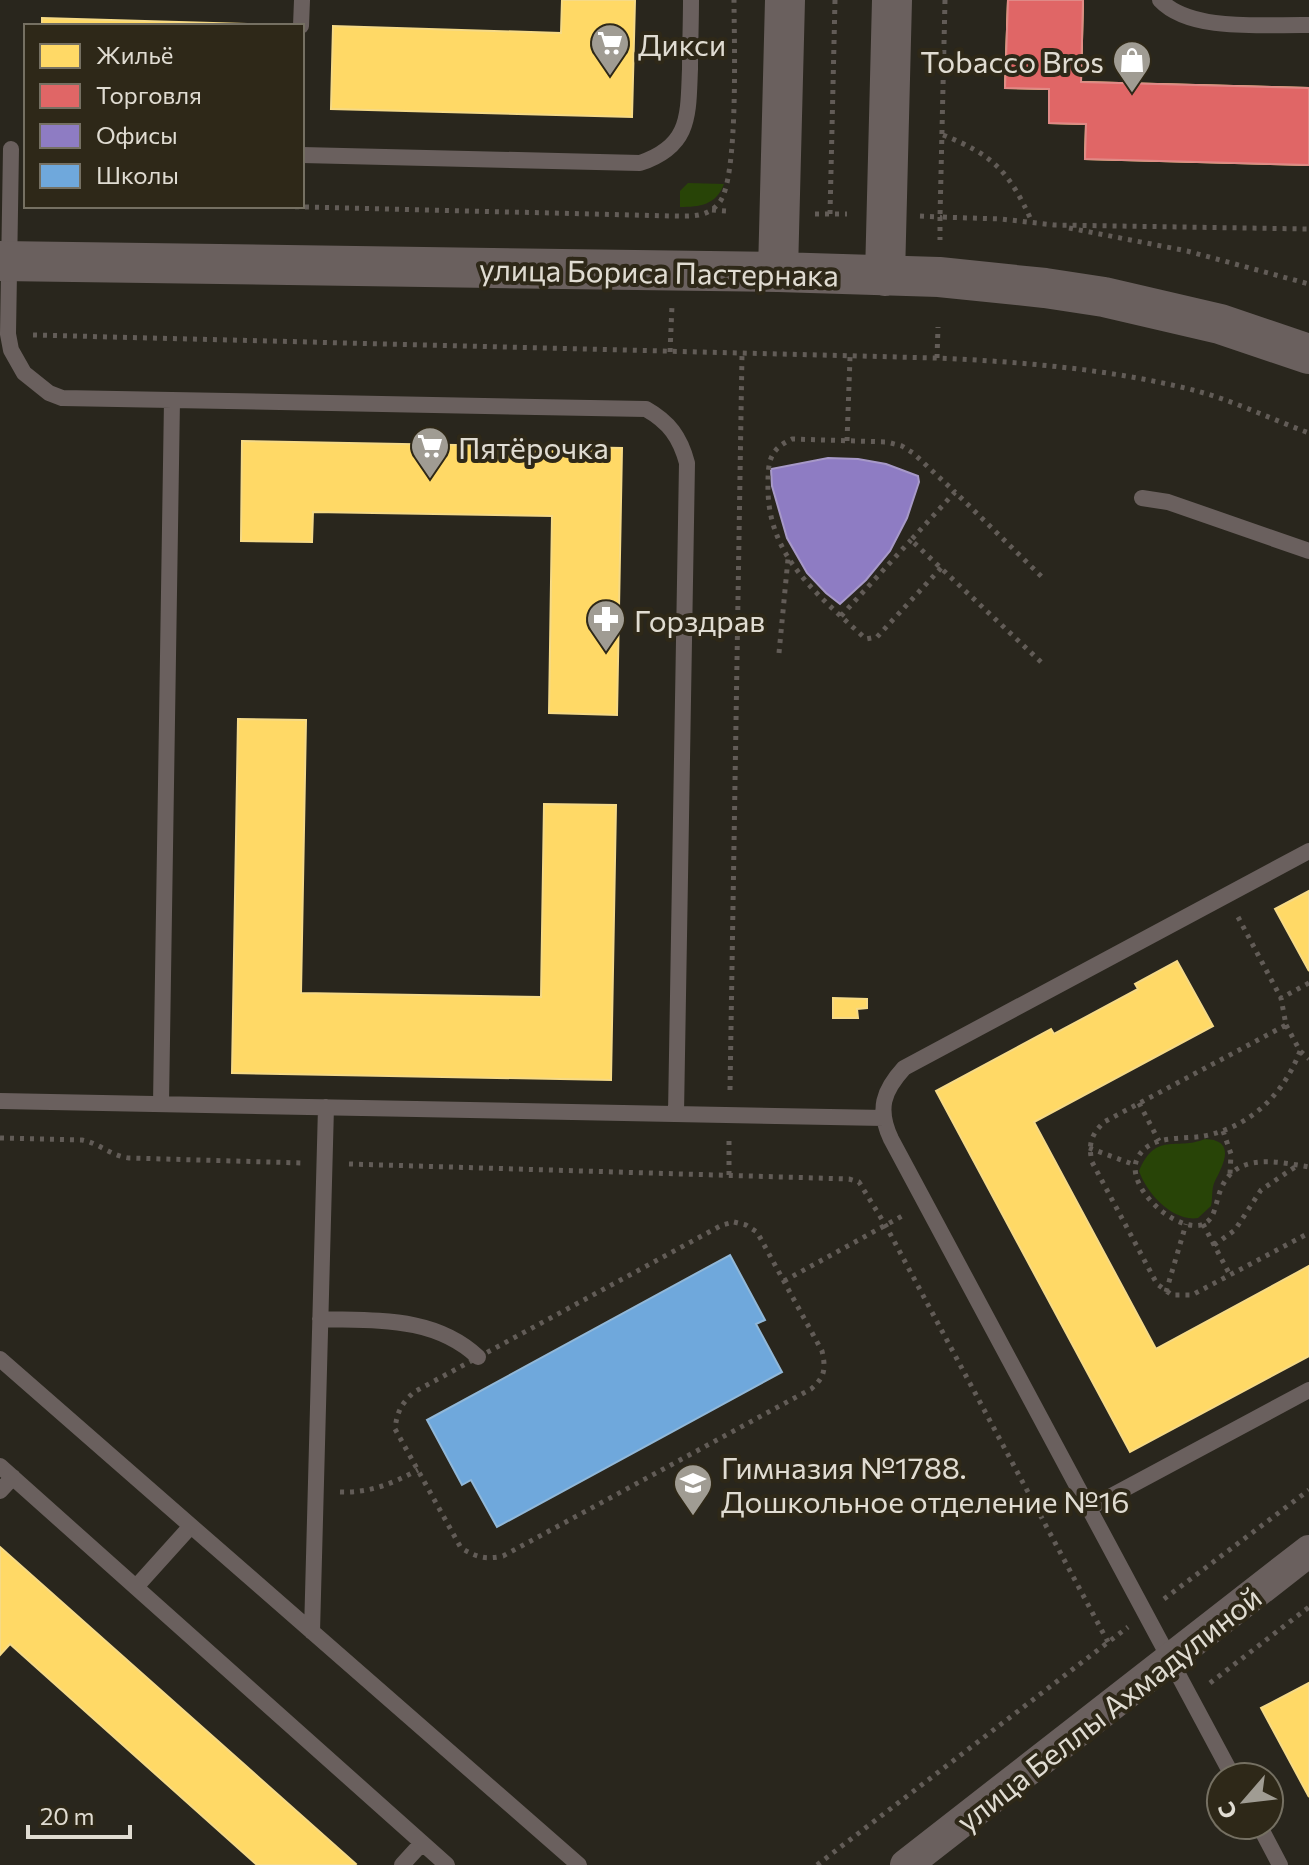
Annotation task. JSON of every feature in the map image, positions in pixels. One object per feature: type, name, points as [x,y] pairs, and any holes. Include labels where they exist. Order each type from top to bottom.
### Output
[{"type":"street","points":[[778,272],[785,0]]},
{"type":"street","points":[[885,276],[892,0]]},
{"type":"street","name":"улица Бориса Пастернака","points":[[4,261],[778,272],[986,281],[1104,297],[1220,324],[1309,354]]},
{"type":"street","name":"улица Беллы Ахмадулиной","points":[[906,1865],[1309,1551]]},
{"type":"lane","points":[[301,24],[302,0]]},
{"type":"lane","points":[[304,155],[640,163],[654,158],[674,144],[688,116],[691,0]]},
{"type":"lane","points":[[1160,0],[1171,11],[1210,23],[1309,25]]},
{"type":"lane","points":[[12,149],[4,261],[8,334],[11,350],[24,373],[49,393],[62,398],[646,409],[676,434],[687,463],[676,1114]]},
{"type":"lane","points":[[161,1104],[172,400]]},
{"type":"lane","points":[[1142,498],[1168,502],[1309,551]]},
{"type":"lane","points":[[1224,1761],[891,1139],[884,1118],[884,1101],[890,1083],[904,1068],[1309,851]]},
{"type":"lane","points":[[0,1101],[884,1118]]},
{"type":"lane","points":[[312,1632],[326,1107]]},
{"type":"lane","points":[[320,1319],[420,1325],[455,1339],[478,1357]]},
{"type":"lane","points":[[0,1359],[579,1865]]},
{"type":"lane","points":[[1089,1508],[1309,1390]]},
{"type":"lane","points":[[0,1491],[6,1471],[447,1865]]},
{"type":"lane","points":[[136,1587],[191,1526]]},
{"type":"lane","points":[[1267,1841],[1280,1865]]},
{"type":"lane","points":[[402,1865],[422,1843]]},
{"type":"path","points":[[830,214],[835,0]]},
{"type":"path","points":[[940,240],[945,0]]},
{"type":"path","points":[[942,135],[971,146],[1003,171],[1017,188],[1033,223]]},
{"type":"path","points":[[712,210],[726,211]]},
{"type":"path","points":[[806,213],[847,214]]},
{"type":"path","points":[[673,216],[673,229]]},
{"type":"path","points":[[910,216],[1054,225],[1309,229]]},
{"type":"path","points":[[1054,225],[1187,251],[1309,284]]},
{"type":"path","points":[[670,352],[672,299]]},
{"type":"path","points":[[937,358],[938,327]]},
{"type":"path","points":[[8,334],[937,358],[1021,363],[1088,371],[1195,391],[1309,433]]},
{"type":"path","points":[[729,1175],[742,354]]},
{"type":"path","points":[[847,441],[850,357]]},
{"type":"path","points":[[941,568],[873,640],[866,639],[801,579],[788,558],[768,509],[768,460],[780,445],[792,439],[887,442],[902,446],[955,492],[1043,578]]},
{"type":"path","points":[[841,616],[955,492]]},
{"type":"path","points":[[911,540],[1041,662]]},
{"type":"path","points":[[779,653],[788,558]]},
{"type":"path","points":[[1243,926],[1281,998],[1286,1025],[1300,1051],[1309,1059]]},
{"type":"path","points":[[1281,998],[1309,983]]},
{"type":"path","points":[[1286,1025],[1104,1122],[1095,1131],[1089,1148],[1092,1162],[1157,1284],[1166,1292],[1192,1295],[1309,1233]]},
{"type":"path","points":[[1300,1051],[1290,1075],[1269,1102],[1223,1131],[1159,1141],[1140,1154],[1135,1165],[1136,1181],[1165,1214],[1186,1224],[1203,1224],[1215,1211],[1219,1192],[1230,1175],[1253,1162],[1309,1167]]},
{"type":"path","points":[[1139,1103],[1159,1141]]},
{"type":"path","points":[[1223,1131],[1231,1154],[1230,1175]]},
{"type":"path","points":[[0,1138],[82,1140],[129,1158],[856,1180],[864,1186],[886,1226],[1108,1642]]},
{"type":"path","points":[[1089,1148],[1135,1165]]},
{"type":"path","points":[[1214,1245],[1235,1230],[1261,1190],[1298,1165]]},
{"type":"path","points":[[784,1281],[926,1204]]},
{"type":"path","points":[[734,1222],[757,1232],[822,1351],[826,1368],[822,1379],[811,1389],[503,1556],[488,1559],[476,1557],[461,1548],[395,1429],[401,1404],[414,1392],[478,1357],[722,1225],[734,1222]]},
{"type":"path","points":[[1166,1292],[1186,1224]]},
{"type":"path","points":[[1203,1224],[1230,1275]]},
{"type":"path","points":[[362,1493],[390,1485],[418,1470]]},
{"type":"path","points":[[817,1865],[1309,1490]]},
{"type":"path","points":[[1191,1699],[1309,1607]]},
{"type":"green space","points":[[688,183],[724,184],[712,201],[680,207],[680,191]]},
{"type":"green space","points":[[1205,1139],[1221,1144],[1225,1154],[1214,1184],[1211,1206],[1198,1218],[1179,1216],[1162,1205],[1148,1189],[1139,1171],[1145,1159],[1159,1146]]},
{"type":"building: Жильё","points":[[562,0],[635,0],[632,117],[331,109],[333,26],[561,33]]},
{"type":"building: Жильё","points":[[1008,0],[1083,0],[1081,82],[1309,88],[1309,165],[1085,159],[1086,124],[1049,123],[1049,89],[1005,88]]},
{"type":"building: Жильё","points":[[42,18],[248,24],[42,24]]},
{"type":"building: Жильё","points":[[242,441],[622,448],[617,715],[549,713],[552,516],[313,512],[312,542],[241,541]]},
{"type":"building: Жильё","points":[[238,719],[306,720],[301,993],[541,997],[544,804],[616,805],[611,1080],[232,1073]]},
{"type":"building: Жильё","points":[[1309,891],[1309,971],[1275,909]]},
{"type":"building: Жильё","points":[[1177,961],[1213,1026],[1034,1122],[1156,1349],[1309,1266],[1309,1356],[1130,1452],[936,1091],[1051,1029],[1054,1034],[1138,989],[1135,984]]},
{"type":"building: Жильё","points":[[833,998],[867,999],[867,1008],[857,1009],[858,1018],[833,1018]]},
{"type":"building: Жильё","points":[[0,1547],[356,1864],[257,1865],[10,1644],[0,1655]]},
{"type":"building: Жильё","points":[[1309,1683],[1309,1797],[1261,1708]]},
{"type":"building: Торговля","points":[[1008,0],[1083,0],[1081,82],[1309,88],[1309,165],[1085,159],[1086,124],[1049,123],[1049,89],[1005,88]]},
{"type":"building: Офисы","points":[[828,458],[886,464],[918,476],[919,482],[907,518],[890,551],[866,580],[840,604],[807,573],[787,538],[772,486],[771,469]]},
{"type":"building: Школы","points":[[730,1255],[765,1320],[756,1324],[782,1372],[497,1527],[471,1480],[462,1485],[427,1420]]},
{"type":"place","name":"Дикси","points":[[610,77]]},
{"type":"place","name":"Tobacco Bros","points":[[1132,94]]},
{"type":"place","name":"Пятёрочка","points":[[430,480]]},
{"type":"place","name":"Горздрав","points":[[606,653]]},
{"type":"place","name":"Гимназия №1788. Дошкольное отделение №16","points":[[693,1517]]}]
